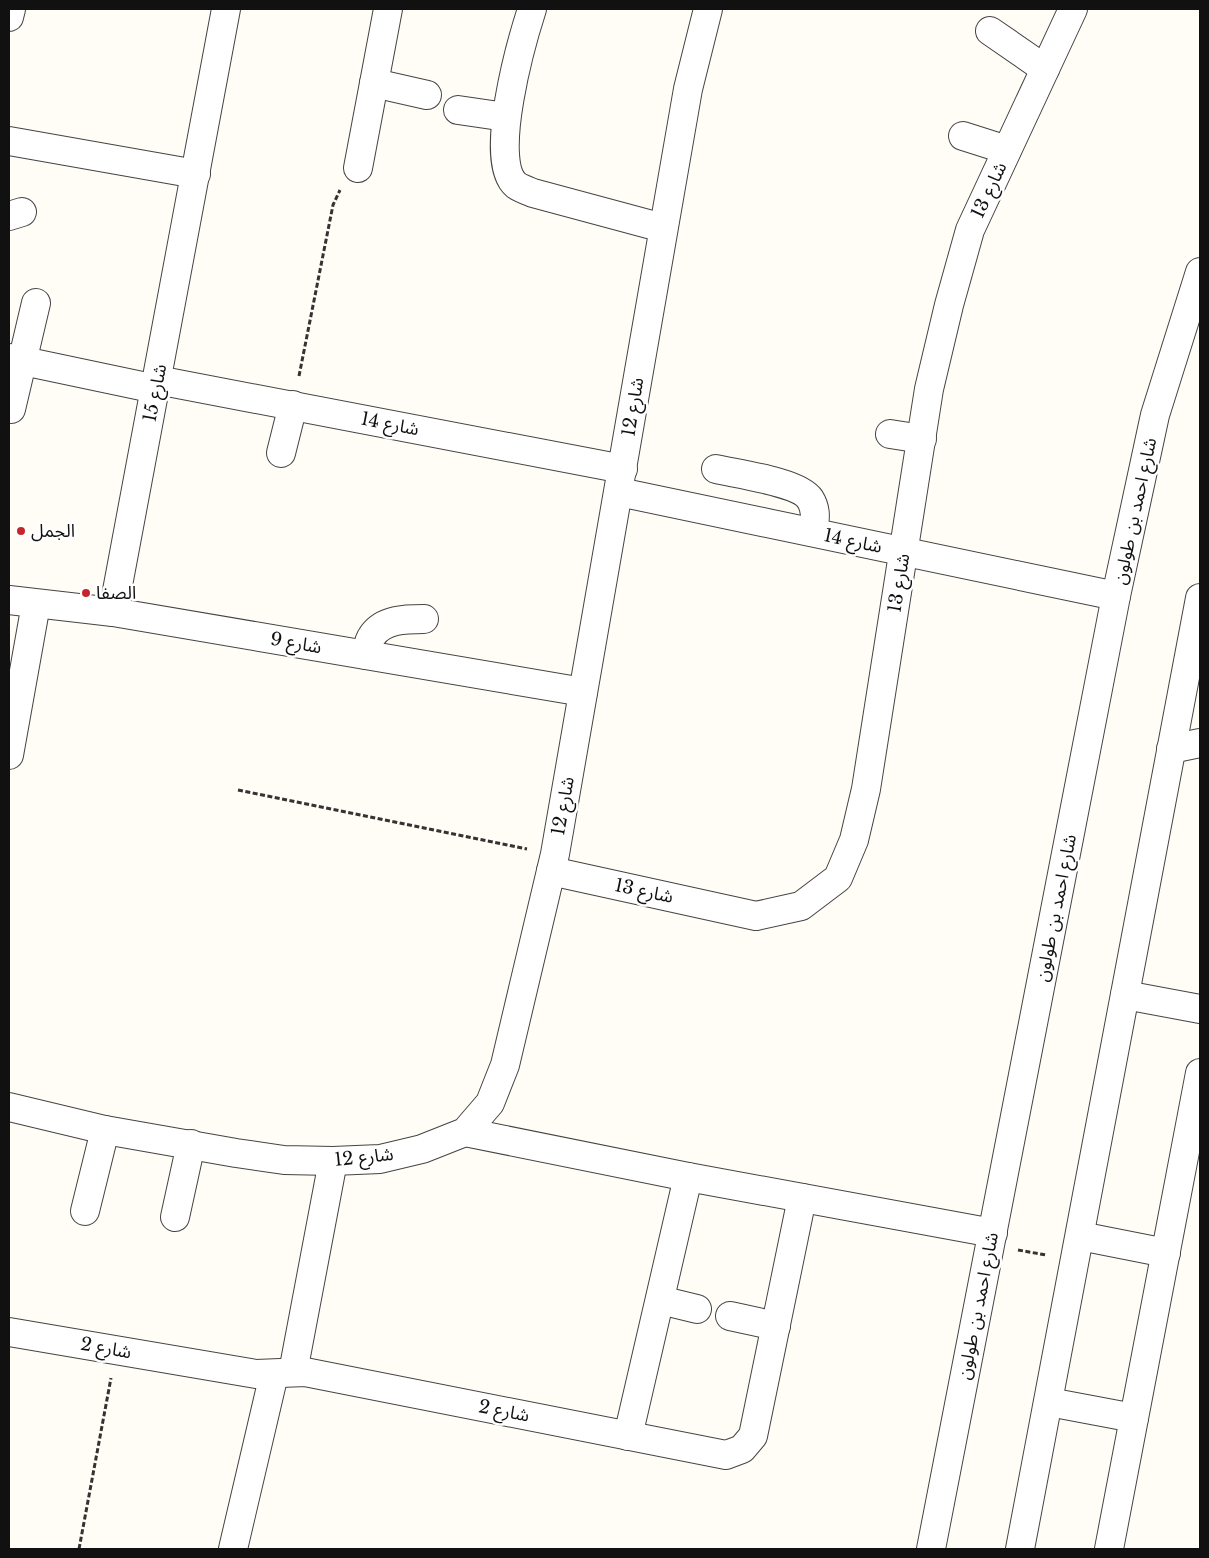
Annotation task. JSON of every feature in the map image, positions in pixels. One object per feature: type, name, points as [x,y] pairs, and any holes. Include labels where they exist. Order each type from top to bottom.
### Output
[{"type":"street","points":[[9,17],[11,9]]},
{"type":"street","name":"شارع 15","points":[[113,612],[226,9]]},
{"type":"street","points":[[358,168],[388,9]]},
{"type":"street","points":[[532,9],[515,64],[506,117],[506,167],[515,184],[533,193],[663,228]]},
{"type":"street","name":"شارع 12","points":[[9,1107],[105,1130],[284,1160],[333,1161],[380,1159],[422,1149],[465,1132],[490,1103],[505,1065],[553,863],[688,89],[708,9]]},
{"type":"street","name":"شارع 13","points":[[553,863],[756,916],[801,906],[838,878],[854,840],[866,790],[929,389],[949,305],[970,230],[1074,9]]},
{"type":"street","points":[[990,31],[1045,69]]},
{"type":"street","points":[[374,84],[427,95]]},
{"type":"street","points":[[458,110],[506,117]]},
{"type":"street","points":[[963,136],[1007,150]]},
{"type":"street","points":[[9,141],[196,174]]},
{"type":"street","name":"شارع احمد بن طولون","points":[[931,1549],[1116,596],[1155,415],[1200,272]]},
{"type":"street","points":[[11,409],[16,360],[36,303]]},
{"type":"street","name":"شارع 14","points":[[16,360],[293,406],[621,480],[813,532],[1116,596]]},
{"type":"street","points":[[281,454],[293,406]]},
{"type":"street","points":[[890,434],[922,439]]},
{"type":"street","points":[[716,470],[795,487],[810,498],[816,515],[813,532]]},
{"type":"street","name":"شارع 9","points":[[9,600],[113,612],[583,692]]},
{"type":"street","points":[[9,755],[36,604]]},
{"type":"street","points":[[1020,1549],[1199,607]]},
{"type":"street","points":[[366,655],[371,636],[384,625],[403,619],[424,618]]},
{"type":"street","points":[[1171,749],[1200,743]]},
{"type":"street","points":[[1125,995],[1200,1009]]},
{"type":"street","points":[[1109,1549],[1200,1073]]},
{"type":"street","points":[[85,1211],[105,1130]]},
{"type":"street","points":[[465,1132],[802,1198],[991,1239]]},
{"type":"street","points":[[175,1218],[191,1144]]},
{"type":"street","points":[[233,1549],[284,1373],[333,1161]]},
{"type":"street","points":[[628,1436],[688,1177]]},
{"type":"street","name":"شارع 2","points":[[9,1332],[248,1373],[322,1375],[726,1455],[742,1449],[753,1436],[802,1198]]},
{"type":"street","points":[[1078,1248],[1166,1253]]},
{"type":"street","points":[[660,1300],[697,1308]]},
{"type":"street","points":[[730,1316],[776,1326]]},
{"type":"street","points":[[1049,1402],[1134,1418]]},
{"type":"path","points":[[293,406],[333,205],[343,184],[358,168]]},
{"type":"path","points":[[238,790],[553,863]]},
{"type":"path","points":[[991,1239],[1078,1248]]},
{"type":"path","points":[[79,1549],[117,1350]]},
{"type":"place","name":"الجمل","points":[[21,531]]},
{"type":"place","name":"الصفا","points":[[86,593]]}]
